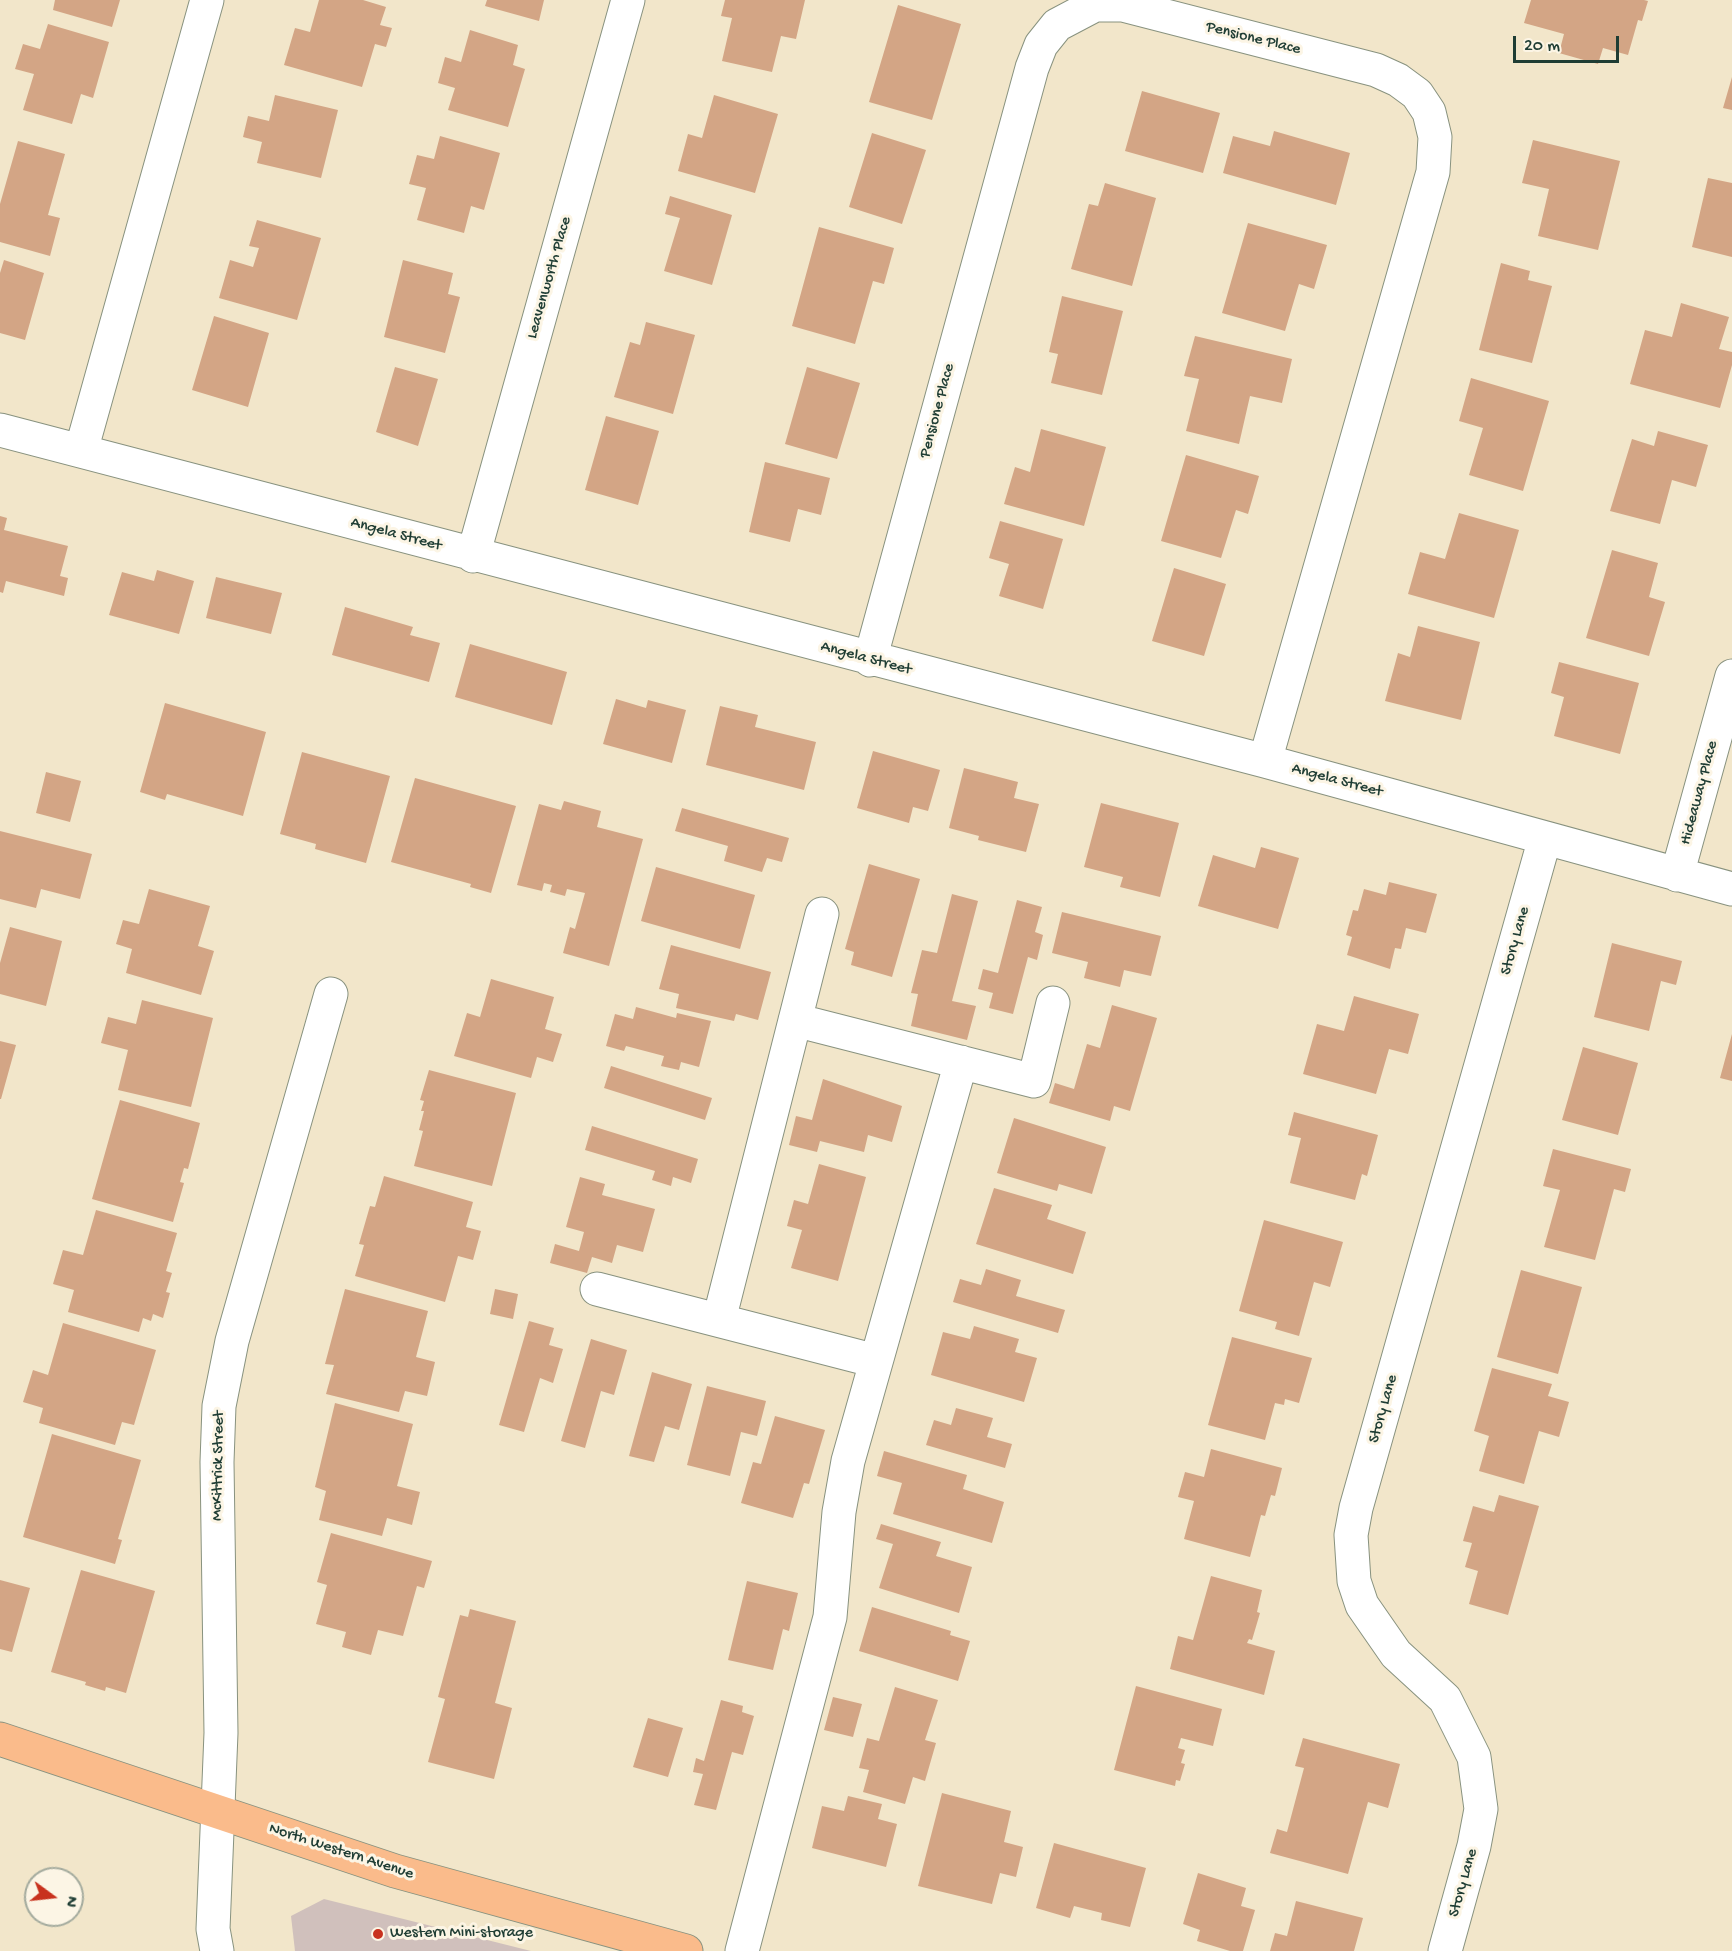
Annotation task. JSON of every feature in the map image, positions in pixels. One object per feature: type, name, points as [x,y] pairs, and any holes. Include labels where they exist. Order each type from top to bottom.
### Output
[{"type":"main road","name":"North Western Avenue","points":[[0,1739],[395,1871],[686,1951]]},
{"type":"street","points":[[81,451],[207,0]]},
{"type":"street","name":"Leavenworth Place","points":[[473,556],[628,0]]},
{"type":"street","name":"Pensione Place","points":[[870,660],[1032,68],[1041,45],[1057,25],[1095,5],[1123,5],[1376,70],[1398,80],[1417,94],[1429,112],[1435,137],[1433,172],[1265,761]]},
{"type":"street","name":"Angela Street","points":[[0,430],[870,660],[1265,761],[1677,875],[1732,888]]},
{"type":"street","name":"Hideaway Place","points":[[1677,875],[1732,676]]},
{"type":"street","name":"Story Lane","points":[[1444,1951],[1474,1846],[1481,1809],[1474,1757],[1445,1699],[1396,1654],[1362,1605],[1354,1581],[1351,1535],[1359,1496],[1545,838]]},
{"type":"street","points":[[719,1320],[822,914]]},
{"type":"street","name":"McKittrick Street","points":[[217,1951],[213,1929],[221,1733],[217,1462],[219,1407],[232,1341],[330,994]]},
{"type":"street","points":[[795,1020],[1034,1081],[1053,1003]]},
{"type":"street","points":[[742,1951],[830,1617],[840,1512],[848,1461],[961,1062]]},
{"type":"street","points":[[597,1289],[876,1361]]},
{"type":"shaded area","name":"Western Mini-storage","points":[[324,1899],[531,1951],[295,1951],[291,1916]]},
{"type":"building","points":[[55,0],[120,0],[112,27],[53,10]]},
{"type":"building","points":[[319,0],[363,0],[386,7],[380,25],[392,28],[386,47],[375,44],[362,87],[284,65],[295,28],[310,32]]},
{"type":"building","points":[[487,0],[544,0],[539,21],[485,6]]},
{"type":"building","points":[[725,0],[805,0],[796,39],[781,36],[772,72],[722,61],[732,18],[721,16]]},
{"type":"building","points":[[1531,0],[1648,1],[1642,21],[1638,20],[1628,55],[1603,48],[1598,64],[1559,53],[1564,34],[1524,23]]},
{"type":"building","points":[[898,5],[961,24],[932,120],[869,102]]},
{"type":"building","points":[[48,24],[109,42],[93,98],[81,94],[72,124],[23,110],[34,74],[15,69],[23,44],[40,49]]},
{"type":"building","points":[[470,30],[518,45],[513,65],[525,69],[508,127],[448,110],[455,88],[438,83],[445,57],[461,62]]},
{"type":"building","points":[[1732,77],[1732,110],[1723,108]]},
{"type":"building","points":[[1142,91],[1220,113],[1203,173],[1125,151]]},
{"type":"building","points":[[275,95],[338,110],[321,178],[257,163],[262,142],[243,137],[248,116],[269,121]]},
{"type":"building","points":[[714,95],[778,114],[755,193],[678,171],[688,134],[702,138]]},
{"type":"building","points":[[1274,131],[1350,153],[1336,205],[1223,173],[1233,136],[1270,146]]},
{"type":"building","points":[[872,133],[926,150],[902,224],[849,207]]},
{"type":"building","points":[[440,136],[500,153],[484,210],[471,206],[464,233],[417,220],[426,188],[409,184],[417,155],[434,159]]},
{"type":"building","points":[[1533,140],[1620,161],[1598,250],[1538,236],[1549,189],[1522,183]]},
{"type":"building","points":[[18,141],[65,154],[48,215],[60,218],[50,256],[0,242],[0,204]]},
{"type":"building","points":[[1708,178],[1732,183],[1732,257],[1692,247]]},
{"type":"building","points":[[1105,183],[1156,198],[1132,286],[1071,269],[1089,204],[1098,206]]},
{"type":"building","points":[[670,196],[732,215],[712,285],[664,271],[680,218],[665,214]]},
{"type":"building","points":[[257,220],[321,238],[297,320],[219,298],[230,260],[253,267],[259,248],[249,246]]},
{"type":"building","points":[[1248,223],[1327,245],[1314,289],[1299,284],[1285,331],[1222,313]]},
{"type":"building","points":[[819,227],[894,248],[884,284],[873,281],[855,344],[792,326]]},
{"type":"building","points":[[4,260],[44,273],[25,340],[0,333],[0,273]]},
{"type":"building","points":[[403,260],[453,273],[448,294],[460,297],[445,353],[384,337]]},
{"type":"building","points":[[1501,263],[1530,271],[1528,280],[1552,286],[1532,363],[1479,350]]},
{"type":"building","points":[[1062,296],[1123,311],[1102,395],[1051,383],[1058,354],[1049,352]]},
{"type":"building","points":[[1681,303],[1729,317],[1719,349],[1732,352],[1732,365],[1720,408],[1630,384],[1645,330],[1672,337]]},
{"type":"building","points":[[214,316],[269,333],[248,407],[192,390]]},
{"type":"building","points":[[646,322],[695,335],[673,414],[614,397],[630,342],[640,345]]},
{"type":"building","points":[[1195,336],[1292,359],[1282,403],[1250,396],[1239,444],[1186,431],[1199,379],[1184,376]]},
{"type":"building","points":[[395,367],[438,379],[418,446],[376,432]]},
{"type":"building","points":[[807,367],[860,383],[837,459],[785,444]]},
{"type":"building","points":[[1471,378],[1549,401],[1523,491],[1469,475],[1483,428],[1459,421]]},
{"type":"building","points":[[606,416],[659,431],[638,505],[585,490]]},
{"type":"building","points":[[1041,429],[1106,447],[1084,526],[1004,504],[1015,467],[1030,472]]},
{"type":"building","points":[[1658,431],[1708,445],[1696,487],[1672,480],[1660,524],[1610,511],[1632,439],[1654,446]]},
{"type":"building","points":[[1186,455],[1259,476],[1248,514],[1236,510],[1221,558],[1161,541]]},
{"type":"building","points":[[765,462],[830,478],[821,515],[798,509],[790,542],[749,532]]},
{"type":"building","points":[[1459,513],[1519,530],[1494,618],[1408,594],[1420,552],[1445,559]]},
{"type":"building","points":[[0,516],[7,518],[4,530],[68,546],[60,576],[68,578],[64,596],[6,581],[3,593],[0,592]]},
{"type":"building","points":[[1000,521],[1063,539],[1043,609],[999,596],[1009,564],[989,558]]},
{"type":"building","points":[[1612,550],[1658,563],[1649,597],[1665,602],[1649,656],[1586,638]]},
{"type":"building","points":[[1174,568],[1226,584],[1204,656],[1152,641]]},
{"type":"building","points":[[157,570],[194,581],[179,634],[109,615],[122,572],[154,581]]},
{"type":"building","points":[[216,577],[282,593],[271,634],[206,618]]},
{"type":"building","points":[[345,607],[413,627],[410,635],[440,643],[429,682],[332,655]]},
{"type":"building","points":[[1418,626],[1480,642],[1461,720],[1385,701],[1398,653],[1410,657]]},
{"type":"building","points":[[470,644],[567,672],[552,725],[455,697]]},
{"type":"building","points":[[1559,662],[1639,683],[1620,754],[1554,736],[1564,697],[1551,693]]},
{"type":"building","points":[[616,699],[646,708],[648,700],[686,710],[672,763],[603,744]]},
{"type":"building","points":[[165,703],[266,732],[243,816],[167,794],[165,800],[140,792]]},
{"type":"building","points":[[720,706],[758,715],[755,727],[816,742],[804,790],[706,765]]},
{"type":"building","points":[[873,751],[940,770],[928,811],[913,807],[909,823],[857,808]]},
{"type":"building","points":[[302,752],[390,776],[366,863],[315,849],[316,844],[280,834]]},
{"type":"building","points":[[964,768],[1018,782],[1014,798],[1039,804],[1026,852],[978,840],[979,836],[949,828]]},
{"type":"building","points":[[46,772],[81,781],[70,822],[36,813]]},
{"type":"building","points":[[415,778],[516,806],[491,893],[470,887],[471,884],[391,862]]},
{"type":"building","points":[[564,801],[601,811],[597,827],[643,839],[609,966],[563,953],[570,927],[575,929],[585,893],[567,889],[565,896],[550,892],[552,885],[544,883],[542,891],[517,885],[539,804],[561,810]]},
{"type":"building","points":[[1101,803],[1179,823],[1160,897],[1120,887],[1123,877],[1084,867]]},
{"type":"building","points":[[682,808],[789,838],[782,862],[767,858],[762,872],[724,861],[728,846],[675,831]]},
{"type":"building","points":[[0,831],[92,854],[80,899],[41,889],[36,908],[0,899]]},
{"type":"building","points":[[1261,847],[1299,858],[1278,929],[1198,906],[1213,855],[1255,868]]},
{"type":"building","points":[[869,864],[920,879],[892,977],[851,965],[854,952],[845,949]]},
{"type":"building","points":[[656,867],[755,895],[740,949],[641,921]]},
{"type":"building","points":[[1389,882],[1437,894],[1426,933],[1406,928],[1401,949],[1395,948],[1390,969],[1347,955],[1352,937],[1346,935],[1353,910],[1358,911],[1364,889],[1386,895]]},
{"type":"building","points":[[149,889],[210,906],[198,946],[214,951],[201,995],[126,973],[132,949],[116,944],[123,920],[139,924]]},
{"type":"building","points":[[952,894],[978,901],[952,1001],[976,1006],[967,1040],[911,1026],[918,994],[911,993],[922,950],[937,953]]},
{"type":"building","points":[[1017,900],[1042,907],[1035,932],[1043,935],[1037,960],[1028,957],[1013,1014],[989,1008],[993,993],[978,989],[983,969],[998,973]]},
{"type":"building","points":[[1062,912],[1161,936],[1151,976],[1124,970],[1120,987],[1084,978],[1088,962],[1052,953]]},
{"type":"building","points":[[10,927],[62,941],[46,1006],[0,994],[0,963]]},
{"type":"building","points":[[1612,943],[1682,961],[1676,985],[1661,981],[1649,1031],[1594,1017]]},
{"type":"building","points":[[671,945],[771,972],[758,1020],[736,1014],[734,1021],[676,1008],[679,994],[659,989]]},
{"type":"building","points":[[491,979],[554,997],[545,1029],[562,1034],[553,1062],[537,1057],[531,1078],[454,1056],[467,1013],[480,1017]]},
{"type":"building","points":[[1354,996],[1419,1014],[1408,1054],[1389,1049],[1376,1094],[1303,1074],[1317,1024],[1344,1031]]},
{"type":"building","points":[[142,1000],[213,1018],[191,1107],[118,1090],[128,1050],[101,1043],[108,1017],[136,1024]]},
{"type":"building","points":[[1112,1005],[1157,1018],[1130,1111],[1114,1106],[1110,1121],[1049,1103],[1055,1083],[1074,1089],[1087,1044],[1100,1048]]},
{"type":"building","points":[[636,1007],[676,1018],[677,1013],[711,1021],[699,1067],[681,1062],[679,1070],[661,1066],[664,1056],[626,1046],[624,1051],[606,1046],[615,1014],[633,1019]]},
{"type":"building","points":[[1732,1034],[1732,1081],[1720,1078]]},
{"type":"building","points":[[0,1041],[16,1045],[1,1099],[0,1099]]},
{"type":"building","points":[[1583,1047],[1638,1063],[1618,1135],[1562,1120]]},
{"type":"building","points":[[611,1066],[712,1098],[705,1120],[604,1088]]},
{"type":"building","points":[[429,1070],[516,1093],[492,1186],[414,1166],[423,1131],[419,1130],[424,1101],[420,1100]]},
{"type":"building","points":[[823,1079],[902,1106],[892,1142],[868,1135],[864,1152],[820,1141],[817,1152],[789,1145],[796,1116],[812,1120]]},
{"type":"building","points":[[120,1100],[200,1123],[188,1169],[184,1168],[180,1182],[184,1183],[173,1222],[92,1199]]},
{"type":"building","points":[[1294,1112],[1378,1135],[1367,1176],[1362,1174],[1355,1200],[1290,1183],[1301,1138],[1288,1135]]},
{"type":"building","points":[[1014,1118],[1106,1147],[1092,1194],[1059,1184],[1057,1191],[997,1173]]},
{"type":"building","points":[[592,1126],[698,1159],[691,1183],[673,1177],[671,1186],[652,1180],[655,1171],[585,1150]]},
{"type":"building","points":[[1553,1149],[1631,1169],[1625,1192],[1614,1189],[1595,1260],[1544,1247],[1560,1190],[1543,1186]]},
{"type":"building","points":[[819,1164],[866,1177],[838,1281],[791,1268],[802,1230],[787,1226],[794,1200],[808,1204]]},
{"type":"building","points":[[384,1176],[473,1202],[466,1227],[481,1231],[473,1260],[458,1256],[445,1302],[355,1276],[364,1245],[359,1244],[370,1206],[375,1207]]},
{"type":"building","points":[[580,1177],[605,1184],[602,1195],[655,1209],[643,1252],[617,1245],[612,1263],[592,1257],[587,1273],[550,1263],[555,1244],[579,1251],[584,1232],[566,1227]]},
{"type":"building","points":[[994,1188],[1052,1205],[1047,1219],[1086,1232],[1073,1274],[976,1244]]},
{"type":"building","points":[[96,1210],[177,1233],[166,1271],[172,1273],[166,1292],[170,1293],[163,1318],[153,1314],[151,1321],[143,1318],[139,1332],[68,1312],[74,1290],[53,1284],[63,1250],[83,1255]]},
{"type":"building","points":[[1264,1220],[1343,1242],[1330,1287],[1314,1282],[1299,1336],[1275,1329],[1277,1322],[1239,1311]]},
{"type":"building","points":[[986,1269],[1021,1280],[1016,1296],[1065,1310],[1058,1333],[953,1302],[960,1279],[981,1285]]},
{"type":"building","points":[[1521,1270],[1582,1287],[1558,1374],[1497,1357]]},
{"type":"building","points":[[345,1289],[428,1311],[416,1357],[435,1362],[427,1396],[405,1391],[399,1412],[326,1394],[334,1365],[325,1364]]},
{"type":"building","points":[[495,1289],[518,1294],[513,1319],[490,1314]]},
{"type":"building","points":[[529,1321],[554,1328],[549,1345],[563,1349],[553,1383],[540,1378],[524,1432],[499,1425]]},
{"type":"building","points":[[63,1323],[156,1350],[134,1425],[122,1422],[115,1445],[39,1423],[43,1408],[23,1402],[33,1370],[48,1375]]},
{"type":"building","points":[[974,1326],[1019,1339],[1015,1352],[1037,1358],[1024,1402],[931,1375],[943,1332],[970,1339]]},
{"type":"building","points":[[1232,1337],[1312,1358],[1299,1403],[1285,1399],[1284,1405],[1275,1403],[1265,1440],[1208,1425]]},
{"type":"building","points":[[591,1339],[627,1350],[614,1395],[601,1391],[585,1448],[561,1441]]},
{"type":"building","points":[[1492,1368],[1552,1384],[1548,1396],[1569,1402],[1559,1437],[1539,1431],[1524,1484],[1479,1471],[1489,1436],[1474,1431]]},
{"type":"building","points":[[652,1372],[692,1384],[679,1430],[665,1426],[654,1462],[629,1456]]},
{"type":"building","points":[[707,1386],[766,1401],[757,1436],[741,1432],[730,1476],[687,1465]]},
{"type":"building","points":[[335,1403],[413,1424],[397,1486],[420,1492],[412,1525],[387,1518],[382,1536],[319,1520],[326,1491],[315,1487]]},
{"type":"building","points":[[956,1408],[993,1418],[987,1437],[1012,1444],[1005,1468],[926,1445],[934,1420],[951,1425]]},
{"type":"building","points":[[775,1416],[825,1430],[809,1484],[804,1483],[793,1518],[741,1503],[753,1462],[761,1464]]},
{"type":"building","points":[[52,1434],[141,1460],[118,1539],[122,1540],[115,1564],[23,1537]]},
{"type":"building","points":[[1211,1449],[1282,1468],[1275,1496],[1271,1495],[1265,1516],[1261,1515],[1250,1557],[1184,1539],[1194,1501],[1178,1497],[1185,1472],[1204,1477]]},
{"type":"building","points":[[884,1451],[967,1475],[963,1489],[1004,1502],[992,1543],[893,1514],[902,1483],[877,1476]]},
{"type":"building","points":[[1499,1495],[1539,1506],[1508,1615],[1469,1604],[1478,1571],[1465,1567],[1472,1543],[1463,1541],[1473,1506],[1494,1512]]},
{"type":"building","points":[[881,1524],[941,1542],[936,1556],[972,1567],[959,1613],[879,1588],[893,1544],[876,1539]]},
{"type":"building","points":[[331,1533],[432,1561],[424,1588],[417,1586],[403,1636],[378,1630],[371,1655],[342,1647],[346,1632],[316,1624],[327,1585],[317,1582]]},
{"type":"building","points":[[81,1570],[155,1591],[126,1693],[106,1687],[105,1691],[85,1685],[86,1682],[51,1672]]},
{"type":"building","points":[[1211,1576],[1262,1590],[1257,1612],[1260,1613],[1252,1640],[1249,1639],[1247,1643],[1275,1651],[1264,1695],[1170,1669],[1178,1636],[1193,1640]]},
{"type":"building","points":[[0,1580],[30,1588],[12,1652],[0,1649]]},
{"type":"building","points":[[747,1581],[798,1593],[789,1631],[783,1629],[773,1670],[728,1660]]},
{"type":"building","points":[[872,1607],[951,1631],[950,1635],[970,1641],[958,1681],[859,1651]]},
{"type":"building","points":[[470,1609],[516,1621],[495,1703],[512,1708],[494,1779],[428,1762],[445,1699],[438,1697],[460,1615],[468,1617]]},
{"type":"building","points":[[1136,1686],[1222,1709],[1213,1746],[1181,1738],[1178,1748],[1185,1750],[1181,1763],[1185,1764],[1180,1781],[1176,1780],[1175,1786],[1114,1770]]},
{"type":"building","points":[[895,1687],[938,1700],[925,1740],[936,1743],[925,1781],[913,1777],[905,1804],[863,1792],[869,1770],[859,1768],[867,1738],[879,1741]]},
{"type":"building","points":[[833,1697],[862,1704],[853,1737],[824,1730]]},
{"type":"building","points":[[721,1700],[743,1706],[742,1712],[754,1716],[743,1755],[732,1752],[716,1810],[694,1805],[703,1774],[693,1772],[696,1758],[704,1761]]},
{"type":"building","points":[[648,1718],[683,1728],[668,1777],[633,1767]]},
{"type":"building","points":[[1303,1738],[1400,1764],[1388,1808],[1368,1802],[1348,1874],[1270,1853],[1277,1829],[1287,1832],[1304,1768],[1295,1766]]},
{"type":"building","points":[[942,1793],[1011,1811],[1004,1842],[1023,1847],[1016,1877],[1000,1873],[992,1904],[918,1886]]},
{"type":"building","points":[[848,1796],[882,1804],[878,1819],[897,1824],[886,1867],[812,1848],[822,1806],[844,1811]]},
{"type":"building","points":[[1054,1843],[1146,1868],[1130,1927],[1101,1920],[1102,1913],[1074,1906],[1070,1918],[1036,1908]]},
{"type":"building","points":[[1198,1873],[1246,1888],[1241,1906],[1255,1910],[1243,1951],[1230,1951],[1197,1941],[1200,1930],[1183,1924]]},
{"type":"building","points":[[1296,1901],[1363,1918],[1354,1951],[1270,1951],[1275,1933],[1287,1936]]},
{"type":"place","name":"Western Mini-storage","points":[[378,1934]]}]
